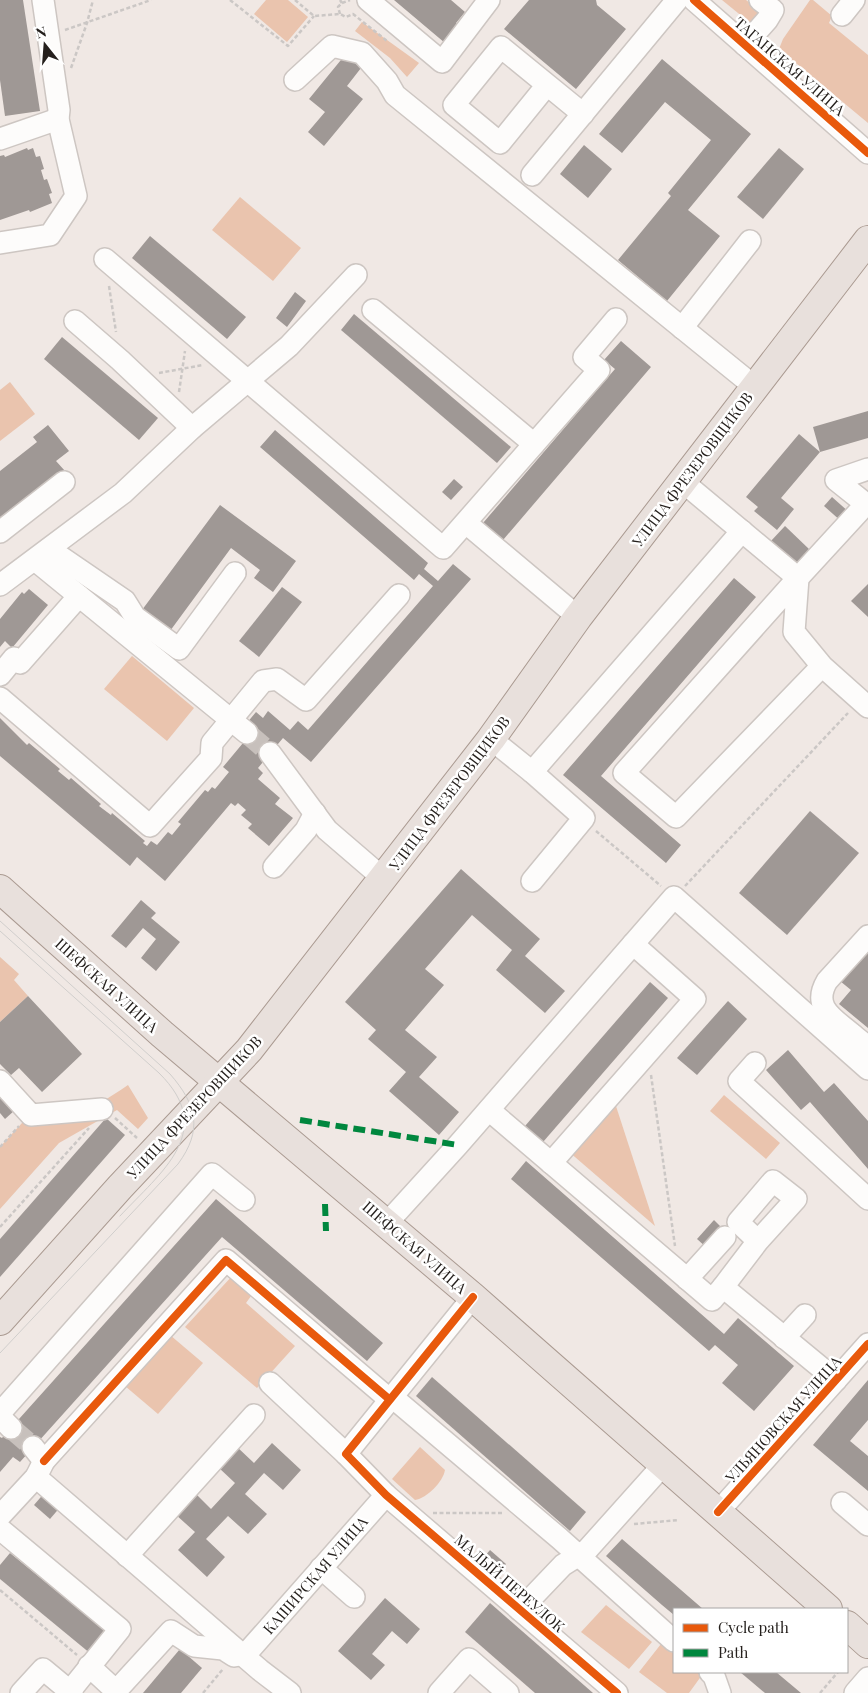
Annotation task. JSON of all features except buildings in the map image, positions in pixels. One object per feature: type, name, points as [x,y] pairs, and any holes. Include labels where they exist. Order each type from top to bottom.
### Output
[{"type":"main road","name":"УЛИЦА ФРЕЗЕРОВЩИКОВ","points":[[0,1321],[249,1050],[491,739],[578,617],[868,240]]},
{"type":"main road","name":"ШЕФСКАЯ УЛИЦА","points":[[0,889],[219,1082],[473,1297],[827,1608]]},
{"type":"main road","points":[[848,1627],[868,1644]]},
{"type":"street","points":[[0,243],[50,235],[76,196],[58,119],[59,110],[46,34],[43,0]]},
{"type":"street","points":[[368,0],[442,62],[489,0]]},
{"type":"street","points":[[532,175],[677,0]]},
{"type":"street","name":"ТАГАНСКАЯ УЛИЦА","points":[[694,0],[868,153]]},
{"type":"street","points":[[745,45],[767,20],[773,10],[760,0]]},
{"type":"street","points":[[295,80],[332,46],[362,53],[387,81],[395,95],[755,387]]},
{"type":"street","points":[[547,85],[500,143],[454,105],[501,47],[583,114]]},
{"type":"street","points":[[0,139],[58,119]]},
{"type":"street","points":[[682,328],[750,241]]},
{"type":"street","points":[[105,259],[443,548],[599,370],[584,357],[616,319]]},
{"type":"street","points":[[0,585],[123,493],[192,428],[288,346],[356,275]]},
{"type":"street","points":[[373,310],[534,444]]},
{"type":"street","points":[[75,321],[120,360],[192,428]]},
{"type":"street","points":[[822,666],[676,817],[624,773],[866,504],[836,480],[868,469]]},
{"type":"street","points":[[0,532],[64,482]]},
{"type":"street","points":[[683,482],[798,578]]},
{"type":"street","points":[[466,523],[578,617]]},
{"type":"street","points":[[532,772],[742,531]]},
{"type":"street","points":[[42,554],[125,601],[135,617],[179,650],[235,573]]},
{"type":"street","points":[[42,554],[79,596],[239,727]]},
{"type":"street","points":[[798,578],[794,632],[822,666],[864,704]]},
{"type":"street","points":[[0,698],[150,826],[211,758],[212,744],[239,727],[263,681],[277,679],[306,700],[399,595]]},
{"type":"street","points":[[0,675],[14,658],[20,663],[79,596]]},
{"type":"street","points":[[491,739],[584,818],[532,882]]},
{"type":"street","points":[[270,753],[327,830],[384,878]]},
{"type":"street","points":[[274,867],[306,830],[315,813]]},
{"type":"street","points":[[387,1223],[489,1110],[674,897],[855,1043]]},
{"type":"street","points":[[868,936],[827,981],[822,990],[820,1000],[825,1010],[855,1043],[868,1069]]},
{"type":"street","points":[[551,1163],[695,999],[633,944]]},
{"type":"street","points":[[755,1063],[739,1081],[868,1199]]},
{"type":"street","points":[[1,1085],[31,1115],[102,1116]]},
{"type":"street","points":[[489,1110],[712,1300],[758,1241]]},
{"type":"street","points":[[4,1419],[212,1174],[244,1200]]},
{"type":"street","points":[[681,1274],[700,1251],[725,1237]]},
{"type":"street","points":[[0,1516],[38,1462],[226,1260],[529,1514],[673,1639]]},
{"type":"street","points":[[722,1287],[836,1380]]},
{"type":"street","points":[[346,1454],[473,1297]]},
{"type":"street","points":[[784,1338],[805,1315]]},
{"type":"street","name":"УЛЬЯНОВСКАЯ УЛИЦА","points":[[718,1512],[868,1344]]},
{"type":"street","name":"МАЛЫЙ ПЕРЕУЛОК","points":[[270,1383],[346,1454],[386,1495],[617,1693]]},
{"type":"street","points":[[127,1556],[254,1415]]},
{"type":"street","points":[[38,1462],[127,1556],[279,1689]]},
{"type":"street","points":[[520,1610],[563,1565],[588,1550],[664,1464]]},
{"type":"street","name":"КАШИРСКАЯ УЛИЦА","points":[[240,1655],[322,1568],[386,1495]]},
{"type":"street","points":[[842,1503],[868,1525]]},
{"type":"street","points":[[0,1529],[120,1629],[85,1662],[71,1692],[43,1669],[21,1693]]},
{"type":"street","points":[[322,1568],[354,1597]]},
{"type":"street","points":[[85,1662],[116,1691],[172,1631],[194,1646],[223,1649],[240,1655]]},
{"type":"street","points":[[439,1693],[469,1659],[508,1693]]},
{"type":"street","points":[[711,1673],[714,1676],[720,1693]]},
{"type":"street","points":[[855,1693],[868,1678]]},
{"type":"path","points":[[68,76],[88,24],[93,0]]},
{"type":"path","points":[[46,34],[88,24],[151,0]]},
{"type":"path","points":[[230,0],[288,46],[314,16]]},
{"type":"path","points":[[295,0],[314,16],[340,14],[346,17],[353,14],[398,49],[411,36]]},
{"type":"path","points":[[340,14],[338,7],[341,1],[350,0]]},
{"type":"path","points":[[105,259],[120,360]]},
{"type":"path","points":[[175,412],[188,330]]},
{"type":"path","points":[[138,377],[224,361]]},
{"type":"path","points":[[674,897],[864,704]]},
{"type":"path","points":[[649,1052],[676,1256],[681,1274]]},
{"type":"path","points":[[0,1147],[31,1115]]},
{"type":"path","points":[[0,1227],[102,1116],[140,1140]]},
{"type":"path","points":[[406,1512],[529,1514]]},
{"type":"path","points":[[0,1590],[85,1662]]},
{"type":"path","points":[[203,1693],[228,1664],[225,1658],[240,1655]]},
{"type":"path","points":[[820,1693],[837,1673]]},
{"type":"shaded area","points":[[266,0],[288,0],[308,17],[287,42],[254,14]]},
{"type":"shaded area","points":[[722,0],[746,0],[759,10],[758,19],[749,22]]},
{"type":"shaded area","points":[[810,0],[813,0],[832,16],[829,23],[868,55],[868,123],[779,49],[783,39]]},
{"type":"shaded area","points":[[362,22],[419,63],[407,77],[390,58],[355,31]]},
{"type":"shaded area","points":[[240,197],[301,248],[273,281],[212,230]]},
{"type":"shaded area","points":[[10,382],[35,414],[0,441],[0,390]]},
{"type":"shaded area","points":[[132,656],[194,708],[167,741],[104,689]]},
{"type":"shaded area","points":[[0,957],[19,974],[14,980],[28,996],[0,1022]]},
{"type":"shaded area","points":[[128,1085],[148,1118],[138,1129],[117,1110],[59,1143],[0,1209],[0,1147],[22,1123],[66,1117],[78,1113],[90,1108]]},
{"type":"shaded area","points":[[724,1095],[780,1143],[766,1159],[710,1111]]},
{"type":"shaded area","points":[[614,1100],[655,1226],[568,1151]]},
{"type":"shaded area","points":[[233,1275],[254,1292],[246,1303],[295,1346],[257,1388],[185,1327]]},
{"type":"shaded area","points":[[170,1335],[203,1363],[158,1414],[125,1386]]},
{"type":"shaded area","points":[[420,1447],[445,1470],[444,1475],[434,1489],[420,1499],[415,1500],[392,1479]]},
{"type":"shaded area","points":[[606,1605],[652,1642],[629,1669],[581,1632]]},
{"type":"shaded area","points":[[661,1644],[673,1653],[673,1673],[699,1673],[702,1675],[689,1693],[667,1693],[639,1672]]},
{"type":"tunnel","points":[[247,733],[270,753]]},
{"type":"tunnel","points":[[11,1428],[33,1447]]},
{"type":"tram line","points":[[0,921],[170,1074],[186,1096],[194,1118],[191,1140],[178,1164],[0,1353]]},
{"type":"tram line","points":[[0,931],[159,1073],[176,1094],[184,1114],[183,1132],[177,1150],[166,1167],[120,1216]]},
{"type":"marked path","points":[[300,1120],[458,1145]]},
{"type":"marked path","points":[[325,1204],[326,1231]]},
{"type":"cycle path","points":[[694,0],[868,153]]},
{"type":"cycle path","points":[[44,1461],[226,1260],[389,1399]]},
{"type":"cycle path","points":[[473,1297],[346,1454],[386,1495],[617,1693]]},
{"type":"cycle path","points":[[718,1512],[868,1344]]}]
